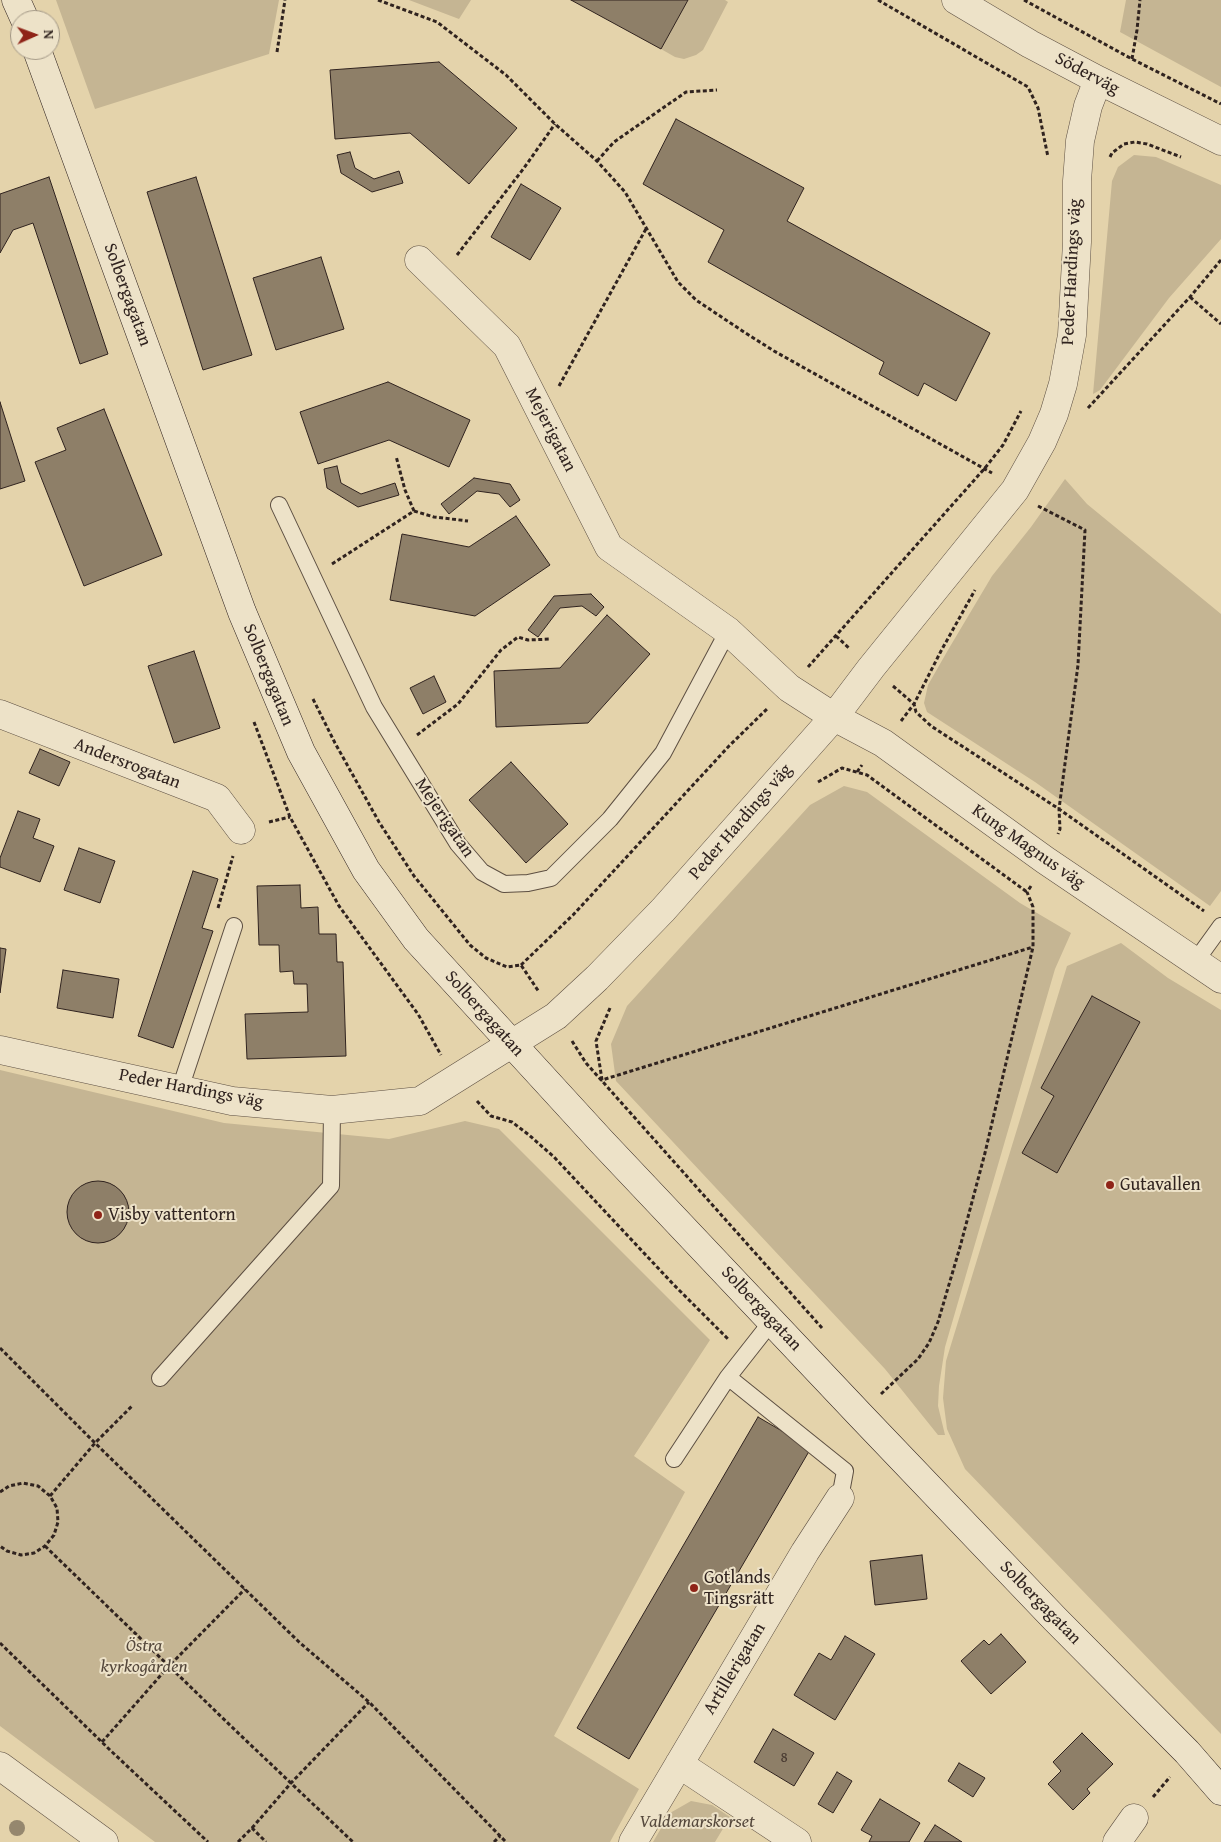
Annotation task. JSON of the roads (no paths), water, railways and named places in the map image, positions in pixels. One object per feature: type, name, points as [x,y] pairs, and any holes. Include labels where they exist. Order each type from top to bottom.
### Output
[{"type":"street","name":"Söderväg","points":[[956,0],[1030,44],[1221,141]]},
{"type":"street","name":"Solbergagatan","points":[[42,60],[242,612],[301,752],[366,870],[416,939],[615,1155],[1035,1598],[1187,1752],[1221,1791]]},
{"type":"street","name":"Peder Hardings väg","points":[[0,1050],[232,1101],[332,1110],[420,1101],[556,1016],[597,978],[663,910],[834,717],[871,668],[1015,490],[1042,442],[1054,414],[1063,384],[1072,335],[1080,141],[1088,106],[1098,80]]},
{"type":"street","name":"Mejerigatan","points":[[419,260],[508,346],[608,547],[728,632],[789,688],[834,717]]},
{"type":"street","name":"Andersrogatan","points":[[0,714],[217,798],[241,830]]},
{"type":"street","name":"Kung Magnus väg","points":[[834,717],[883,743],[1045,860],[1221,979]]},
{"type":"street","name":"Artillerigatan","points":[[633,1842],[805,1552],[840,1498]]},
{"type":"street","points":[[679,1764],[797,1842]]},
{"type":"street","points":[[0,1766],[104,1842]]},
{"type":"street","points":[[1118,1842],[1134,1818]]},
{"type":"lane","name":"Mejerigatan","points":[[280,505],[374,707],[458,844],[482,872],[504,884],[528,884],[550,878],[610,819],[663,753],[728,632]]},
{"type":"lane","points":[[180,1089],[234,926]]},
{"type":"lane","points":[[1195,962],[1221,926]]},
{"type":"lane","points":[[160,1378],[331,1186],[332,1110]]},
{"type":"lane","points":[[674,1459],[728,1377],[772,1321]]},
{"type":"lane","points":[[728,1377],[845,1470],[840,1498]]},
{"type":"place","name":"Gutavallen","points":[[1110,1185]]},
{"type":"place","name":"Visby vattentorn","points":[[98,1215]]},
{"type":"place","name":"Gotlands Tingsrätt","points":[[694,1588]]},
{"type":"park label","name":"Östra kyrkogården","points":[[144,1656]]},
{"type":"park label","name":"Valdemarskorset","points":[[697,1822]]}]
